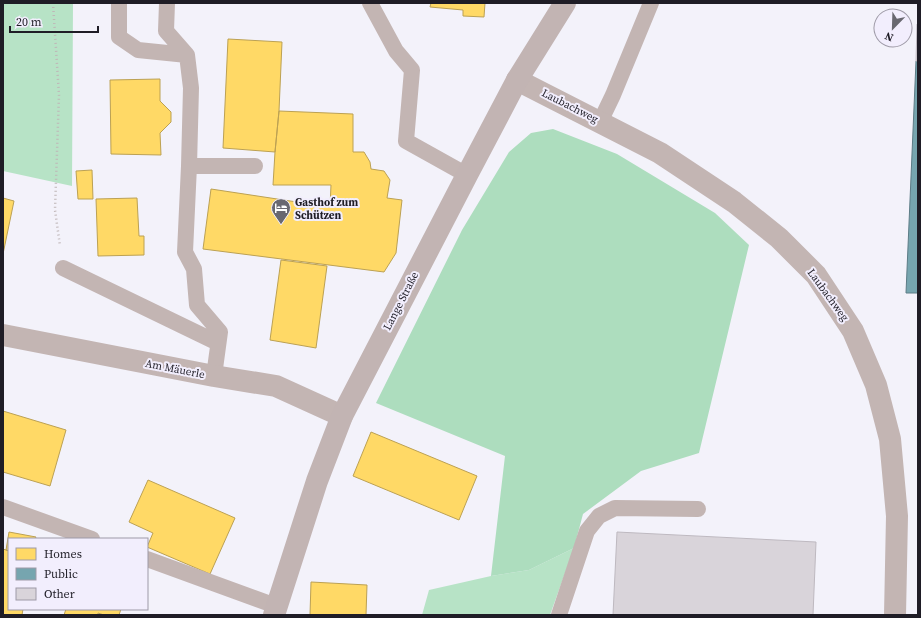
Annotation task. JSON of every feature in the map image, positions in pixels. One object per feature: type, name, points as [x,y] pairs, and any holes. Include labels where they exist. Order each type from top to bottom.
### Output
[{"type":"street","name":"Lange Straße","points":[[275,610],[317,481],[342,416],[466,175],[518,80],[565,3]]},
{"type":"street","name":"Laubachweg","points":[[518,80],[667,157],[734,202],[779,238],[816,275],[853,331],[876,385],[890,439],[897,516],[895,615]]},
{"type":"street","name":"Am Mäuerle","points":[[3,335],[214,376],[276,386],[342,416]]},
{"type":"lane","points":[[119,3],[119,38],[138,50],[187,55]]},
{"type":"lane","points":[[167,3],[166,31],[187,55],[191,88],[185,252],[194,269],[197,305],[220,332],[214,376]]},
{"type":"lane","points":[[370,3],[396,51],[412,70],[406,141],[466,175]]},
{"type":"lane","points":[[600,122],[613,95],[651,3]]},
{"type":"lane","points":[[189,166],[254,166]]},
{"type":"lane","points":[[63,268],[218,343]]},
{"type":"lane","points":[[3,507],[89,538]]},
{"type":"lane","points":[[559,615],[587,531],[599,516],[615,508],[698,509]]},
{"type":"lane","points":[[148,559],[275,610]]},
{"type":"path","points":[[53,3],[59,95],[55,210],[63,268]]},
{"type":"green space","points":[[3,3],[73,3],[72,186],[3,171]]},
{"type":"green space","points":[[553,129],[617,154],[715,213],[749,245],[699,453],[641,471],[583,514],[574,548],[529,570],[491,576],[505,456],[376,403],[462,230],[509,152],[531,133]]},
{"type":"green space","points":[[574,548],[550,615],[422,615],[429,590],[491,576],[529,570]]},
{"type":"building: Homes","points":[[431,3],[485,3],[484,17],[463,16],[463,10],[430,7]]},
{"type":"building: Homes","points":[[228,39],[282,42],[279,111],[275,152],[223,148]]},
{"type":"building: Homes","points":[[160,79],[160,101],[171,112],[171,122],[160,133],[161,155],[111,154],[110,80]]},
{"type":"building: Homes","points":[[279,111],[353,114],[353,152],[364,152],[370,162],[371,169],[384,171],[390,180],[387,198],[402,200],[396,253],[384,272],[203,249],[211,189],[330,207],[331,185],[273,185]]},
{"type":"building: Homes","points":[[92,170],[93,199],[78,199],[76,171]]},
{"type":"building: Homes","points":[[3,198],[14,201],[3,254]]},
{"type":"building: Homes","points":[[137,198],[139,236],[144,236],[144,255],[98,256],[96,199]]},
{"type":"building: Homes","points":[[281,260],[327,266],[316,348],[270,340]]},
{"type":"building: Homes","points":[[3,411],[66,430],[50,486],[3,472]]},
{"type":"building: Homes","points":[[371,432],[477,476],[459,520],[353,476]]},
{"type":"building: Homes","points":[[148,480],[235,518],[210,574],[148,547],[153,533],[129,522]]},
{"type":"building: Homes","points":[[9,532],[36,537],[36,538],[8,538]]},
{"type":"building: Homes","points":[[8,538],[8,551],[6,550]]},
{"type":"building: Homes","points":[[3,549],[8,551],[8,610],[23,610],[22,615],[3,615]]},
{"type":"building: Homes","points":[[311,582],[367,585],[366,615],[310,615]]},
{"type":"building: Homes","points":[[66,610],[121,610],[119,615],[104,615],[98,613],[98,615],[64,615]]},
{"type":"building: Public","points":[[916,61],[918,61],[918,293],[906,293]]},
{"type":"building: Other","points":[[917,24],[918,61],[916,61]]},
{"type":"building: Other","points":[[617,532],[816,542],[813,615],[613,615]]},
{"type":"place","name":"Gasthof zum Schützen","points":[[281,225]]}]
